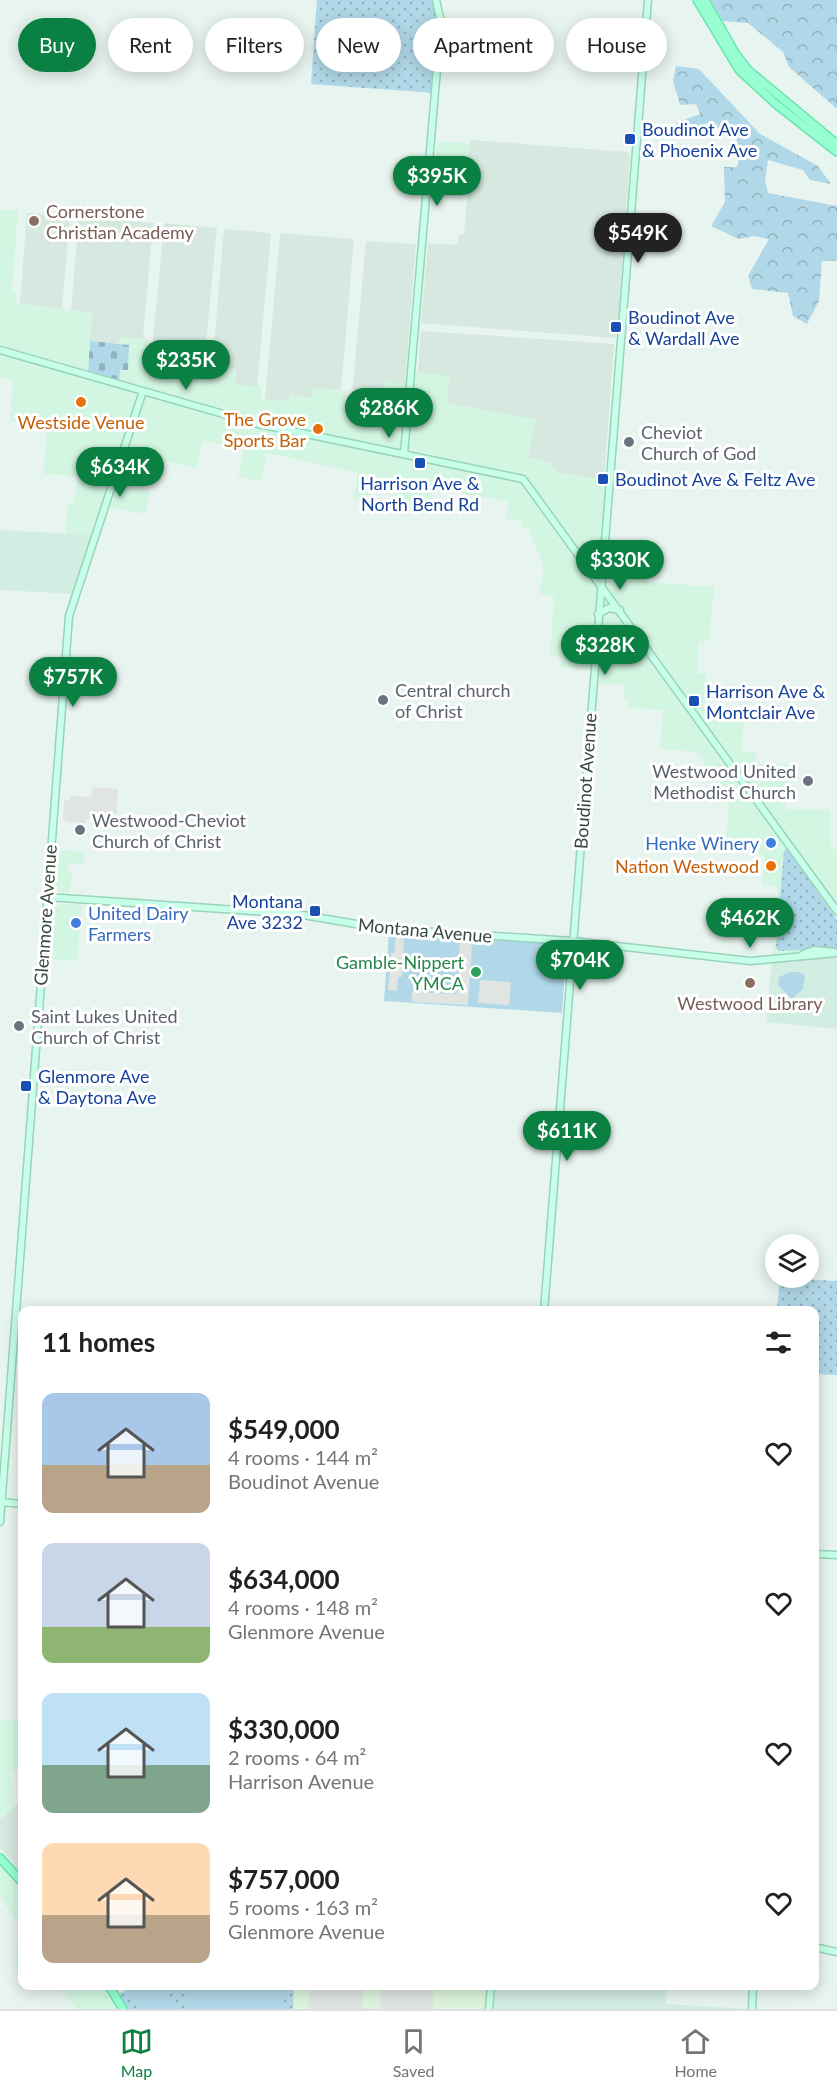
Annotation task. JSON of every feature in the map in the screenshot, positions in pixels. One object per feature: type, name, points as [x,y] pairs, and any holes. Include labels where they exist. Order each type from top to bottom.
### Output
[{"type":"main road","points":[[698,0],[753,75],[837,144]]},
{"type":"main road","points":[[705,0],[712,19],[740,70],[755,86],[837,152]]},
{"type":"main road","points":[[0,1858],[18,1878]]},
{"type":"main road","points":[[111,1990],[123,2009]]},
{"type":"street","points":[[404,454],[441,24],[436,0]]},
{"type":"street","name":"Boudinot Avenue","points":[[544,1306],[648,0]]},
{"type":"street","points":[[0,350],[258,424],[522,478],[837,911]]},
{"type":"street","name":"Glenmore Avenue","points":[[0,1522],[71,607],[143,391]]},
{"type":"street","points":[[579,556],[590,559],[604,553]]},
{"type":"street","points":[[598,614],[609,608],[620,611]]},
{"type":"street","name":"Montana Avenue","points":[[47,897],[297,914],[386,929],[572,941],[750,961],[803,954],[836,953]]},
{"type":"street","points":[[1,1503],[18,1504]]},
{"type":"street","points":[[819,1554],[837,1556]]},
{"type":"street","points":[[819,1948],[837,1952]]},
{"type":"street","points":[[489,2009],[491,1990]]},
{"type":"street","points":[[752,2009],[753,1990]]},
{"type":"shaded area","points":[[471,140],[627,152],[630,155],[617,335],[614,338],[421,323],[428,243],[457,245],[459,235],[464,235],[469,176],[460,176],[463,164],[466,164]]},
{"type":"shaded area","points":[[444,141],[471,144],[466,165],[462,164],[460,175],[439,174],[435,169],[437,143]]},
{"type":"shaded area","points":[[0,210],[18,211],[12,291],[16,292],[16,303],[92,313],[88,375],[128,370],[129,346],[119,344],[120,337],[148,339],[147,350],[176,351],[173,376],[196,379],[197,372],[207,372],[208,367],[236,369],[235,384],[261,387],[261,399],[289,401],[289,395],[312,398],[312,389],[346,391],[345,406],[382,411],[384,382],[410,384],[411,371],[449,376],[448,403],[536,420],[528,457],[552,464],[551,467],[561,473],[609,481],[605,545],[644,548],[643,577],[649,578],[649,582],[714,587],[709,641],[699,642],[697,673],[707,674],[705,714],[744,716],[742,751],[756,752],[756,763],[788,765],[785,809],[830,809],[831,849],[837,849],[837,953],[772,959],[778,887],[762,885],[765,857],[755,853],[756,845],[726,842],[729,803],[719,802],[721,776],[704,774],[705,764],[696,752],[660,749],[663,710],[627,707],[628,699],[624,699],[625,685],[593,683],[594,670],[559,667],[560,656],[550,655],[554,597],[539,593],[544,568],[528,528],[521,527],[522,522],[506,518],[509,502],[434,488],[429,515],[390,507],[396,480],[374,476],[368,503],[353,500],[358,473],[267,453],[260,482],[238,476],[244,448],[202,441],[197,468],[150,458],[142,489],[150,492],[146,514],[105,506],[94,535],[65,534],[68,503],[74,503],[78,476],[43,474],[47,434],[42,433],[42,424],[10,421],[13,380],[0,378]]},
{"type":"shaded area","points":[[27,213],[70,216],[62,309],[20,304]]},
{"type":"shaded area","points":[[79,217],[153,223],[143,339],[120,337],[119,344],[90,341],[92,313],[71,310]]},
{"type":"shaded area","points":[[164,223],[217,228],[203,373],[196,379],[173,376],[152,350]]},
{"type":"shaded area","points":[[224,229],[271,233],[257,387],[235,385],[236,369],[212,367]]},
{"type":"shaded area","points":[[280,233],[354,239],[341,390],[313,389],[312,398],[290,395],[289,401],[265,399]]},
{"type":"shaded area","points":[[366,241],[416,244],[405,384],[384,383],[382,411],[351,407]]},
{"type":"shaded area","points":[[421,331],[614,344],[604,480],[561,473],[551,467],[551,464],[527,457],[536,420],[447,403],[449,377],[418,372]]},
{"type":"shaded area","points":[[0,530],[94,535],[75,594],[0,590]]},
{"type":"shaded area","points":[[93,787],[118,789],[116,819],[106,818],[105,825],[97,824],[97,820],[86,819],[86,823],[68,822],[63,819],[64,800],[70,801],[71,796],[91,797]]},
{"type":"shaded area","points":[[56,850],[85,852],[84,864],[69,863],[68,871],[72,872],[70,893],[52,890]]},
{"type":"shaded area","points":[[61,904],[82,905],[77,961],[47,959],[51,910]]},
{"type":"shaded area","points":[[396,936],[404,937],[402,977],[398,977],[397,991],[388,990],[391,953],[394,953]]},
{"type":"shaded area","points":[[460,943],[472,944],[468,1005],[412,1002],[412,992],[457,994]]},
{"type":"shaded area","points":[[837,953],[837,1029],[766,1022],[772,959]]},
{"type":"shaded area","points":[[480,980],[511,982],[509,1005],[478,1003]]},
{"type":"shaded area","points":[[0,1720],[18,1721],[18,1768],[11,1773],[14,1808],[0,1817]]},
{"type":"shaded area","points":[[18,1804],[18,1869],[0,1848],[0,1819]]},
{"type":"shaded area","points":[[0,1858],[18,1878],[18,1972],[16,1971],[17,1923],[0,1896]]},
{"type":"shaded area","points":[[63,1990],[111,1990],[123,2009],[76,2009]]},
{"type":"shaded area","points":[[294,1990],[491,1990],[489,2009],[293,2009]]},
{"type":"shaded area","points":[[310,1990],[364,1990],[362,2008],[375,2009],[308,2009]]},
{"type":"shaded area","points":[[381,1990],[434,1990],[433,2009],[379,2009]]},
{"type":"shaded area","points":[[491,1990],[667,1990],[666,2004],[751,2009],[489,2009]]},
{"type":"green space","points":[[317,0],[436,0],[440,18],[413,18],[413,72],[436,72],[435,93],[311,84]]},
{"type":"green space","points":[[711,0],[837,0],[837,109],[789,67],[783,52],[748,23],[723,21]]},
{"type":"green space","points":[[676,66],[699,69],[760,134],[818,166],[831,184],[810,180],[803,170],[768,160],[765,181],[768,193],[837,206],[837,261],[822,261],[819,301],[807,324],[793,316],[788,293],[752,289],[748,276],[769,239],[754,236],[739,239],[711,226],[725,202],[724,167],[737,167],[741,151],[734,133],[710,126],[678,129],[676,123],[700,114],[696,104],[680,105],[673,81]]},
{"type":"green space","points":[[90,341],[129,345],[128,370],[120,370],[119,384],[88,375]]},
{"type":"green space","points":[[788,849],[837,920],[837,948],[778,951],[776,947],[784,851]]},
{"type":"green space","name":"Gamble-Nippert YMCA","points":[[389,933],[567,944],[562,1013],[384,1001]]},
{"type":"green space","points":[[790,972],[805,975],[803,989],[792,999],[778,985],[779,977]]},
{"type":"green space","points":[[819,1280],[837,1281],[837,1375],[819,1374],[819,1306],[777,1306],[779,1288],[819,1288]]},
{"type":"green space","points":[[126,1990],[294,1990],[293,2009],[123,2009],[115,1996]]},
{"type":"green space","points":[[163,1990],[174,2009],[139,2009],[129,1991]]},
{"type":"green space","points":[[199,1990],[284,1990],[282,2009],[189,2009],[183,1999]]},
{"type":"place","name":"Boudinot Ave & Phoenix Ave","points":[[630,139]]},
{"type":"place","name":"Cornerstone Christian Academy","points":[[34,221]]},
{"type":"place","name":"Boudinot Ave & Wardall Ave","points":[[616,327]]},
{"type":"place","name":"Westside Venue","points":[[81,402]]},
{"type":"place","name":"The Grove Sports Bar","points":[[318,429]]},
{"type":"place","name":"Cheviot Church of God","points":[[629,442]]},
{"type":"place","name":"Harrison Ave & North Bend Rd","points":[[420,463]]},
{"type":"place","name":"Boudinot Ave & Feltz Ave","points":[[603,479]]},
{"type":"place","name":"Central church of Christ","points":[[383,700]]},
{"type":"place","name":"Harrison Ave & Montclair Ave","points":[[694,701]]},
{"type":"place","name":"Westwood United Methodist Church","points":[[808,781]]},
{"type":"place","name":"Westwood-Cheviot Church of Christ","points":[[80,830]]},
{"type":"place","name":"Henke Winery","points":[[771,843]]},
{"type":"place","name":"Nation Westwood","points":[[771,866]]},
{"type":"place","name":"Montana Ave 3232","points":[[315,911]]},
{"type":"place","name":"United Dairy Farmers","points":[[76,923]]},
{"type":"place","name":"Gamble-Nippert YMCA","points":[[476,972]]},
{"type":"place","name":"Westwood Library","points":[[750,983]]},
{"type":"place","name":"Saint Lukes United Church of Christ","points":[[19,1026]]},
{"type":"place","name":"Glenmore Ave & Daytona Ave","points":[[26,1086]]}]
